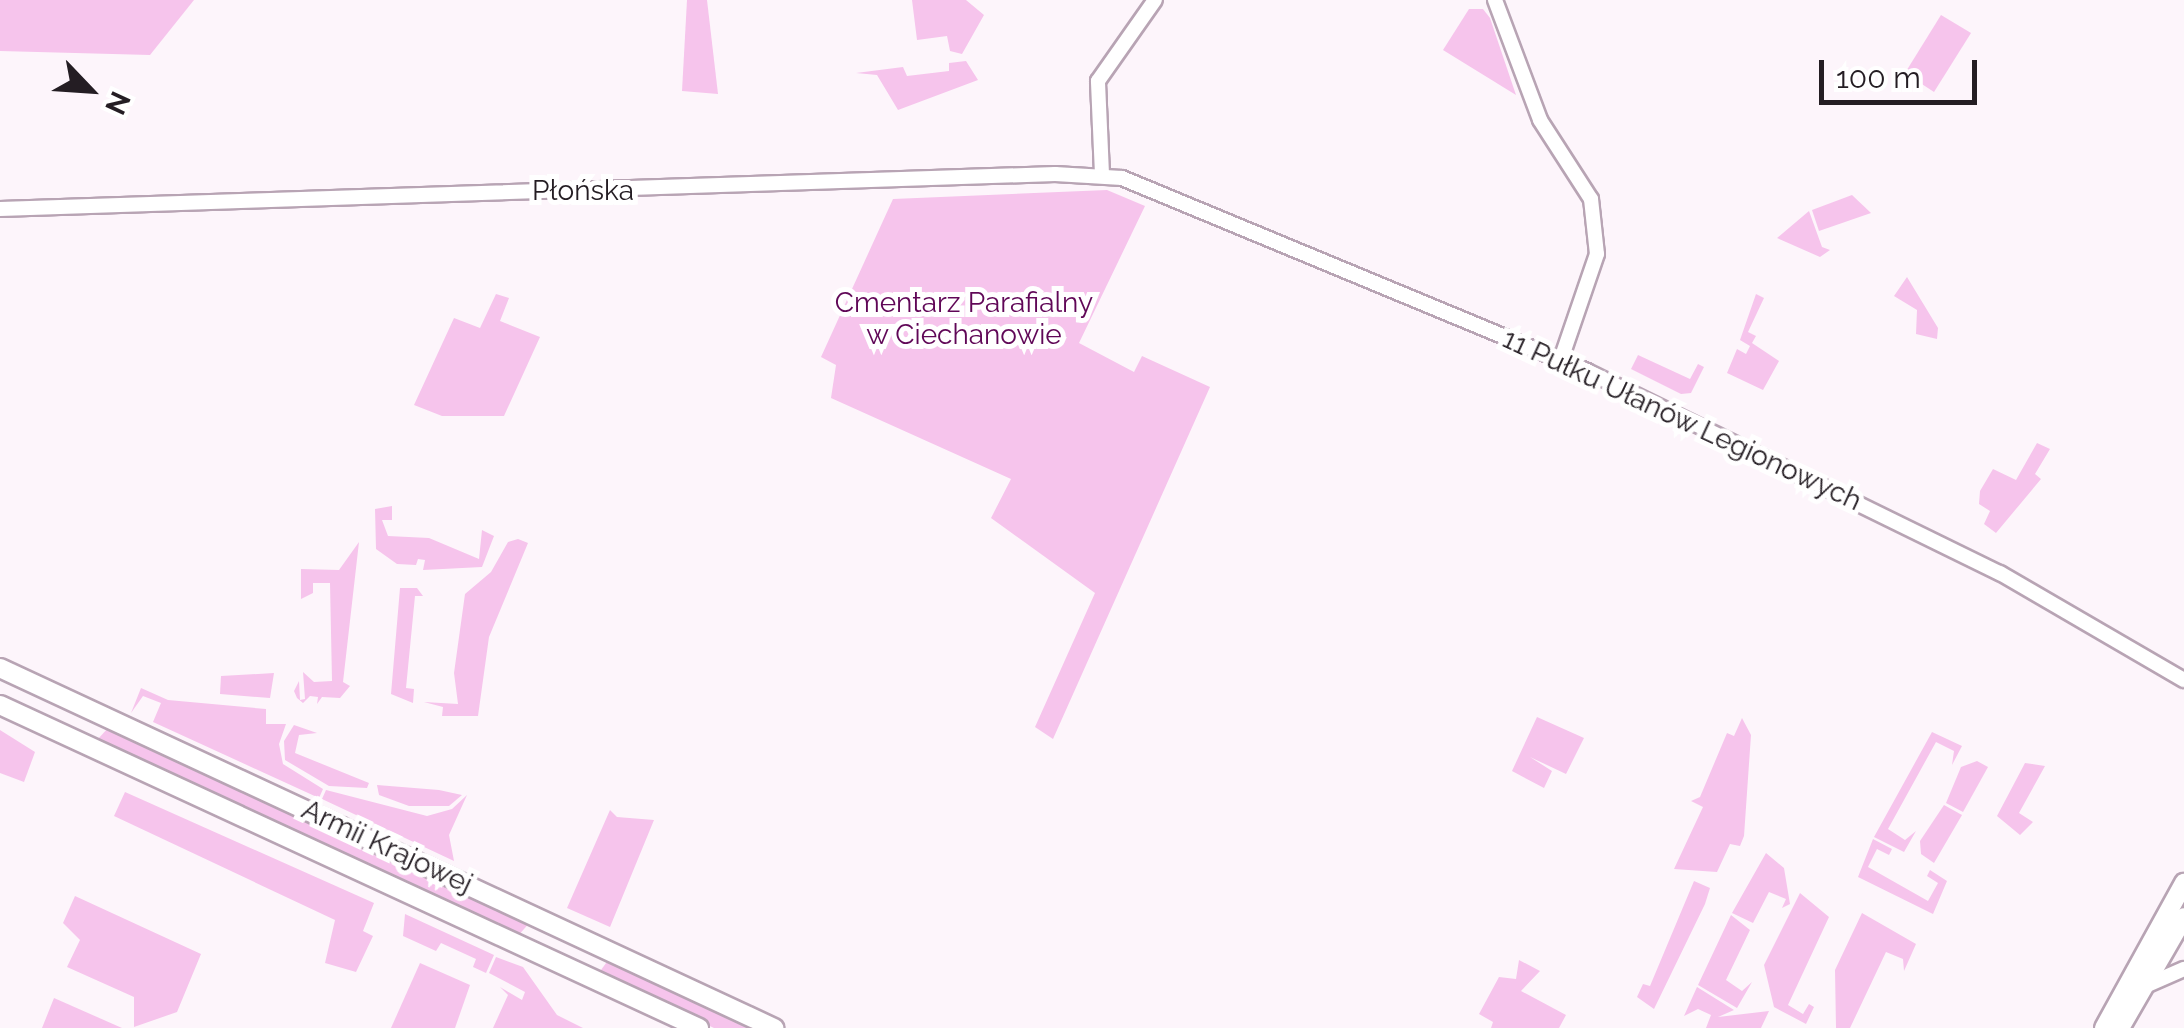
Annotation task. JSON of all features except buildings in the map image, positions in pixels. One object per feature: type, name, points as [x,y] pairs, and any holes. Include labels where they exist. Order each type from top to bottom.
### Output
[{"type":"main road","name":"Armii Krajowej","points":[[0,668],[774,1028]]},
{"type":"main road","name":"Armii Krajowej","points":[[0,705],[699,1028]]},
{"type":"main road","points":[[2120,1028],[2165,942],[2184,883]]},
{"type":"main road","points":[[2104,1028],[2184,916]]},
{"type":"street","points":[[1102,174],[1098,81],[1155,0]]},
{"type":"street","points":[[1495,0],[1530,98],[1553,146],[1591,199],[1597,254],[1561,359]]},
{"type":"street","name":"Płońska","points":[[0,209],[1102,174],[1164,190]]},
{"type":"street","name":"11 Pułku Ułanów Legionowych","points":[[1164,190],[1561,359],[2000,574],[2184,680]]},
{"type":"street","points":[[2141,989],[2184,967],[2165,942]]},
{"type":"green space","points":[[0,0],[194,0],[150,55],[0,51]]},
{"type":"green space","points":[[687,0],[707,0],[718,94],[682,91]]},
{"type":"green space","points":[[912,0],[966,0],[984,15],[962,54],[950,51],[947,36],[917,40]]},
{"type":"green space","points":[[1469,9],[1483,9],[1490,18],[1516,95],[1443,50]]},
{"type":"green space","points":[[1941,15],[1971,33],[1934,92],[1905,73]]},
{"type":"green space","points":[[966,61],[978,80],[898,110],[877,75],[856,73],[903,67],[907,76],[949,71],[949,63]]},
{"type":"green space","name":"Cmentarz Parafialny w Ciechanowie","points":[[1107,190],[1145,206],[1079,343],[1134,372],[1142,356],[1210,387],[1053,739],[1035,727],[1095,593],[991,518],[1011,479],[831,398],[836,365],[821,357],[893,199]]},
{"type":"green space","points":[[1852,195],[1871,213],[1819,231],[1812,210]]},
{"type":"green space","points":[[1809,211],[1822,247],[1830,250],[1820,257],[1777,238]]},
{"type":"green space","points":[[1907,277],[1938,328],[1937,339],[1916,334],[1917,310],[1894,296]]},
{"type":"green space","points":[[496,294],[509,298],[500,321],[540,337],[504,416],[442,416],[414,405],[454,318],[480,328]]},
{"type":"green space","points":[[1756,294],[1764,298],[1748,332],[1756,336],[1752,343],[1779,361],[1763,390],[1727,373],[1737,349],[1746,354],[1750,346],[1740,340]]},
{"type":"green space","points":[[1638,355],[1690,379],[1698,364],[1704,367],[1691,393],[1681,394],[1631,369]]},
{"type":"green space","points":[[2037,443],[2050,449],[2035,474],[2041,479],[1996,533],[1984,524],[1990,511],[1979,504],[1980,491],[1993,469],[2016,480]]},
{"type":"green space","points":[[392,506],[392,520],[382,520],[388,536],[429,538],[479,559],[482,530],[494,536],[482,567],[423,570],[425,560],[418,559],[416,565],[397,564],[376,549],[375,509]]},
{"type":"green space","points":[[518,539],[528,543],[489,637],[478,716],[442,716],[443,707],[424,702],[458,704],[454,673],[465,594],[491,572],[508,542]]},
{"type":"green space","points":[[359,542],[343,682],[350,686],[340,698],[322,697],[317,704],[318,697],[310,696],[303,703],[297,698],[294,691],[299,681],[300,700],[305,699],[303,672],[314,682],[332,681],[330,583],[313,583],[313,593],[301,599],[301,569],[339,570]]},
{"type":"green space","points":[[400,588],[417,588],[423,596],[415,596],[406,688],[414,689],[413,703],[391,694]]},
{"type":"green space","points":[[274,673],[270,698],[220,694],[221,676]]},
{"type":"green space","points":[[141,688],[168,700],[266,709],[266,724],[286,724],[279,744],[283,764],[323,789],[319,798],[153,722],[161,703],[143,696],[131,713]]},
{"type":"green space","points":[[1537,717],[1584,738],[1566,774],[1530,757],[1552,771],[1544,788],[1512,771]]},
{"type":"green space","points":[[1742,718],[1751,735],[1740,846],[1730,844],[1717,872],[1674,869],[1703,807],[1691,801],[1700,797],[1727,733],[1734,736]]},
{"type":"green space","points":[[294,725],[317,733],[299,735],[295,753],[369,783],[367,788],[329,786],[285,760],[284,741]]},
{"type":"green space","points":[[110,726],[531,921],[517,937],[96,741]]},
{"type":"green space","points":[[0,730],[35,752],[24,782],[0,773]]},
{"type":"green space","points":[[1932,732],[1962,746],[1952,765],[1954,751],[1936,742],[1888,829],[1905,840],[1916,831],[1904,852],[1874,837]]},
{"type":"green space","points":[[1977,761],[1988,767],[1963,812],[1946,803],[1961,767]]},
{"type":"green space","points":[[2025,763],[2045,766],[2019,813],[2033,822],[2020,835],[1997,816]]},
{"type":"green space","points":[[377,785],[462,795],[449,806],[409,806],[379,795]]},
{"type":"green space","points":[[326,790],[427,816],[452,809],[467,795],[449,835],[454,861],[322,799]]},
{"type":"green space","points":[[125,792],[374,903],[363,931],[373,936],[356,972],[325,963],[335,920],[114,816]]},
{"type":"green space","points":[[1944,805],[1962,815],[1934,863],[1921,854],[1920,841]]},
{"type":"green space","points":[[610,810],[617,817],[654,820],[610,927],[567,908]]},
{"type":"green space","points":[[1873,839],[1892,849],[1889,855],[1877,849],[1868,867],[1928,901],[1938,883],[1927,876],[1930,870],[1947,881],[1933,914],[1858,877]]},
{"type":"green space","points":[[1766,853],[1784,868],[1790,904],[1782,908],[1786,899],[1769,892],[1753,923],[1732,913]]},
{"type":"green space","points":[[1694,881],[1710,888],[1705,904],[1654,1009],[1637,997],[1643,984],[1650,986]]},
{"type":"green space","points":[[1800,893],[1829,917],[1788,1005],[1803,1014],[1809,1004],[1814,1007],[1806,1024],[1774,1007],[1764,965]]},
{"type":"green space","points":[[75,896],[201,954],[177,1012],[134,1027],[134,997],[67,967],[80,940],[63,923]]},
{"type":"green space","points":[[1862,913],[1916,944],[1904,971],[1903,959],[1886,952],[1850,1028],[1836,1028],[1835,970]]},
{"type":"green space","points":[[405,914],[494,955],[486,973],[473,967],[476,959],[441,943],[436,951],[403,936]]},
{"type":"green space","points":[[1731,915],[1750,930],[1726,980],[1742,991],[1752,982],[1737,1008],[1698,985]]},
{"type":"green space","points":[[496,957],[523,967],[557,1015],[583,1028],[493,1028],[508,995],[500,987],[522,1000],[525,992],[489,973]]},
{"type":"green space","points":[[609,959],[758,1028],[714,1028],[605,977],[601,970]]},
{"type":"green space","points":[[1519,960],[1540,971],[1521,991],[1566,1015],[1559,1028],[1491,1028],[1493,1022],[1479,1014],[1499,977],[1516,979]]},
{"type":"green space","points":[[420,963],[470,985],[455,1028],[391,1028]]},
{"type":"green space","points":[[1697,987],[1734,1010],[1718,1017],[1769,1011],[1761,1028],[1706,1028],[1711,1015],[1698,1009],[1684,1016]]},
{"type":"green space","points":[[54,998],[122,1028],[42,1028]]}]
